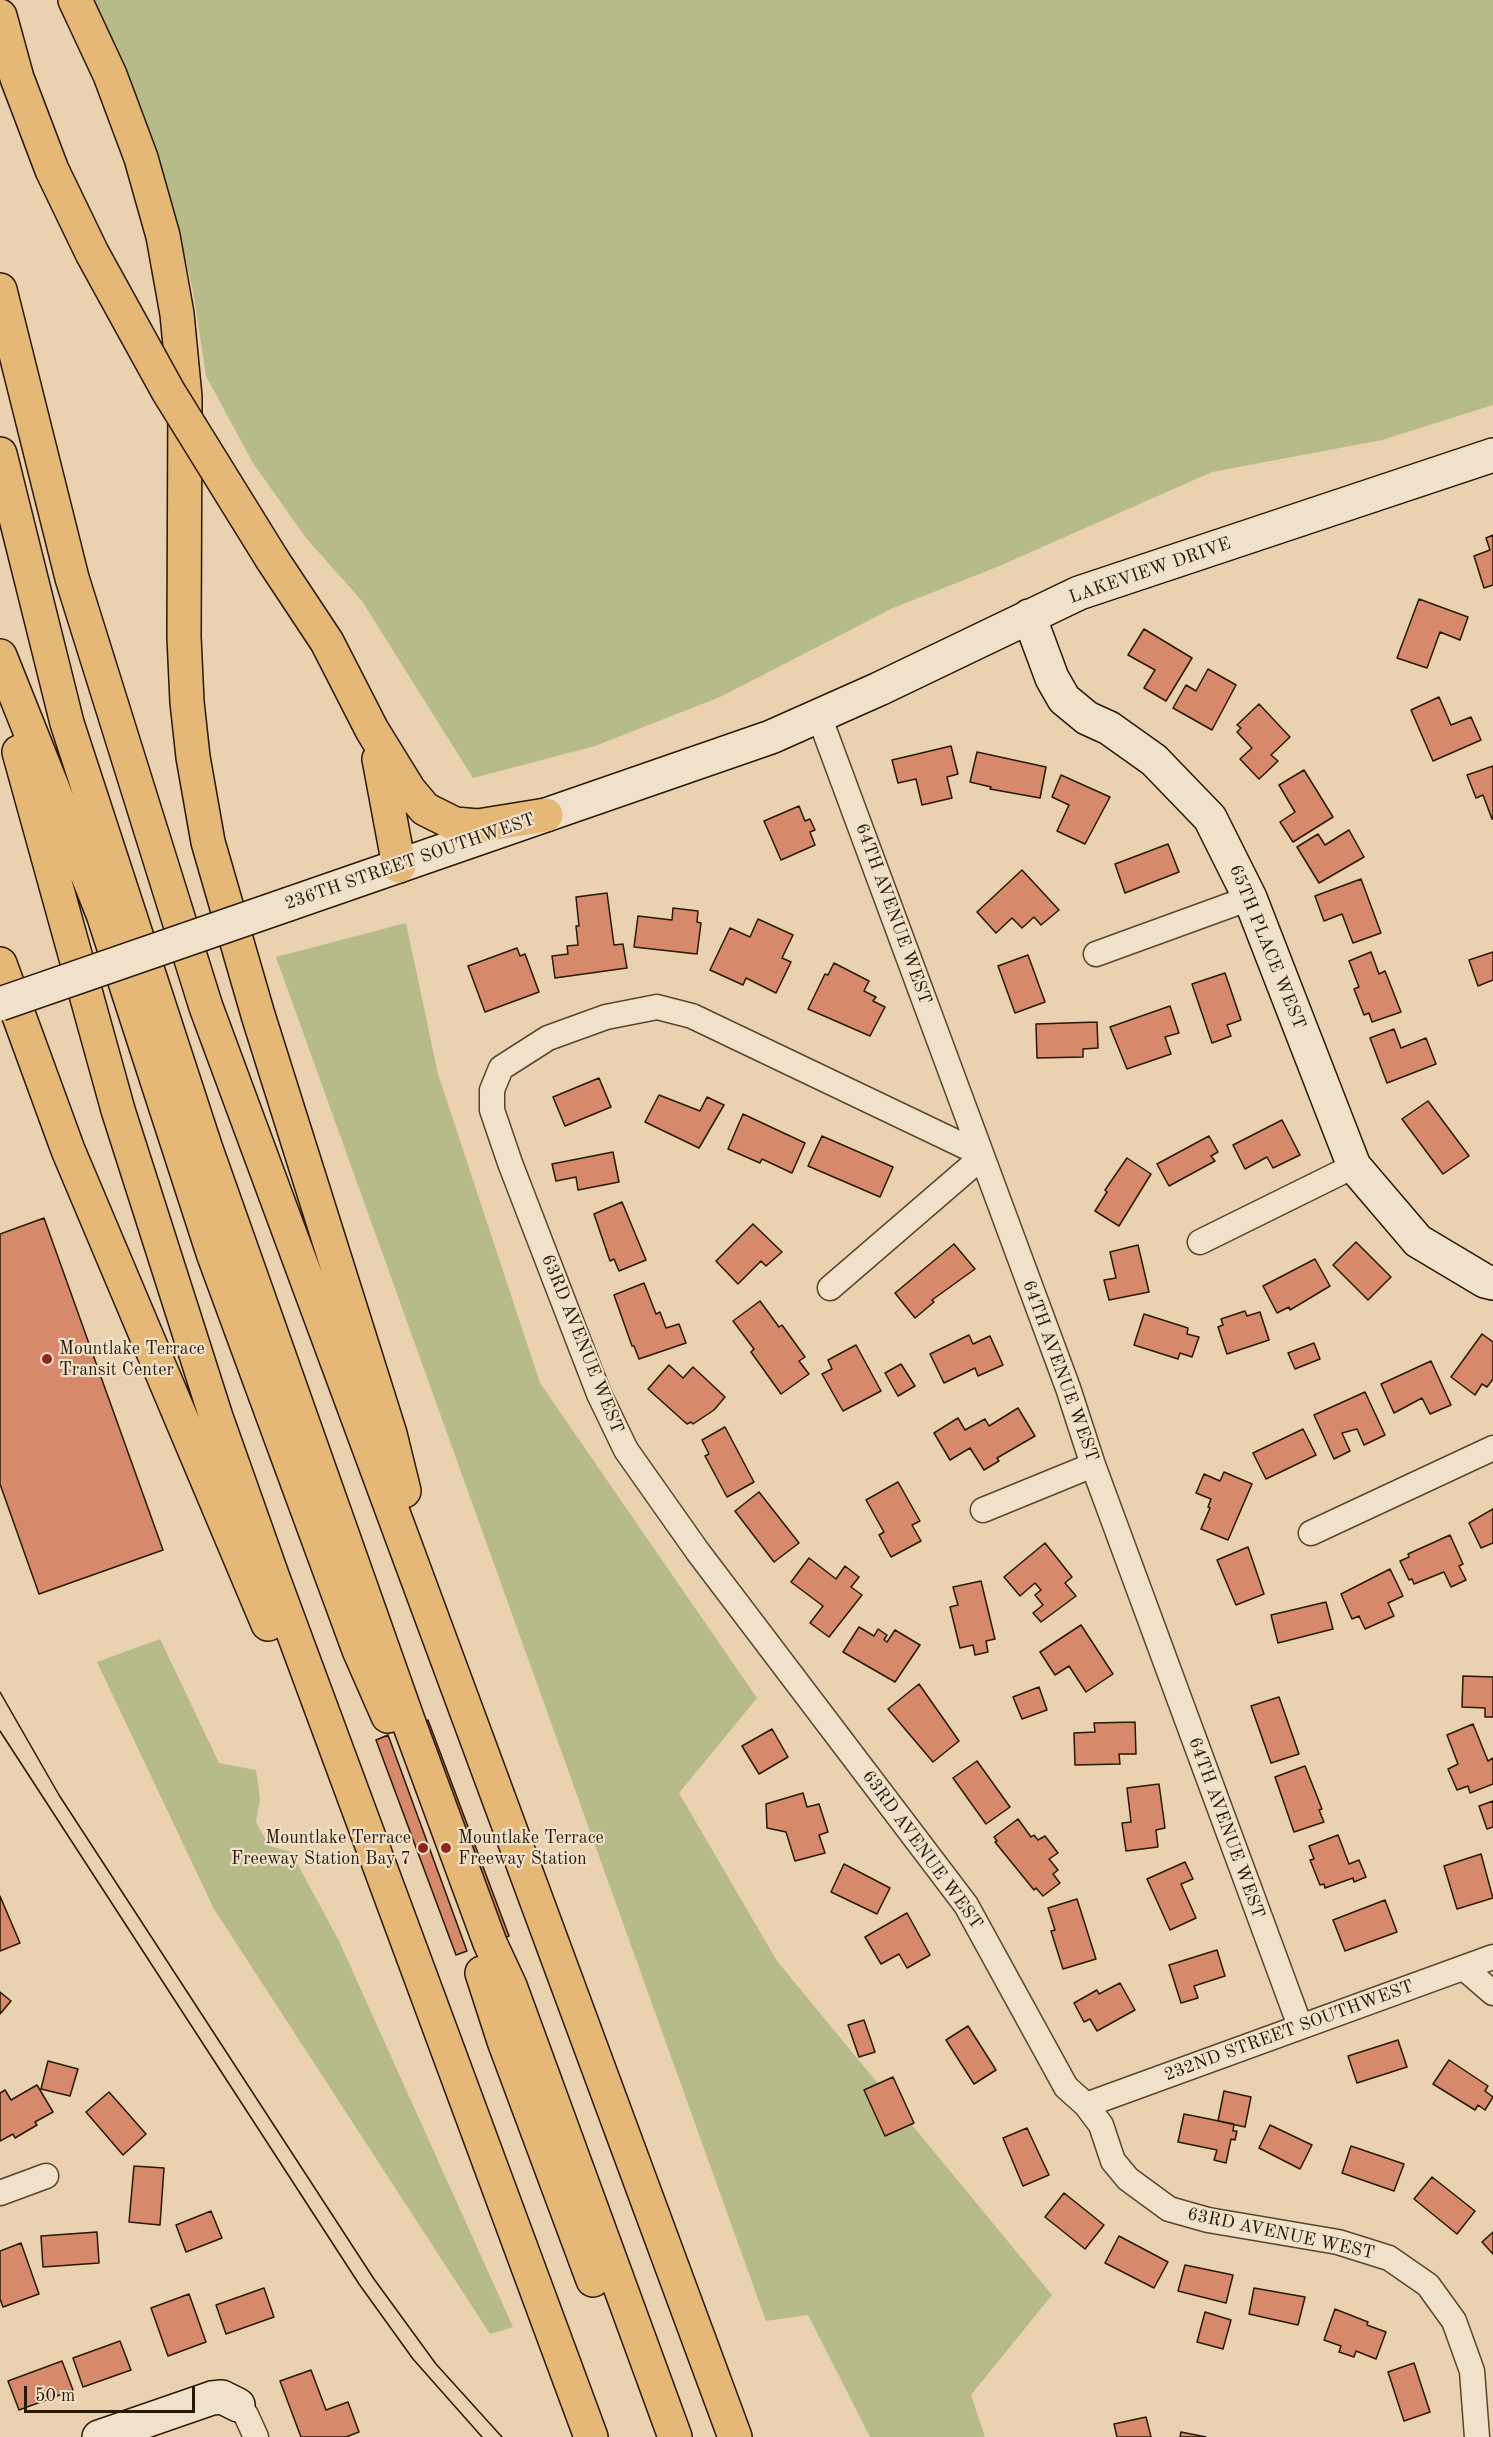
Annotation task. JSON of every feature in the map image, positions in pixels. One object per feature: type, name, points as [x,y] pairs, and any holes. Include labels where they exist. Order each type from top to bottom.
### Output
[{"type":"highway","points":[[75,0],[110,75],[141,158],[162,236],[177,314],[185,397],[184,637],[195,767],[208,842],[258,1015],[390,1434],[442,1647]]},
{"type":"highway","points":[[0,16],[17,78],[52,170],[92,253],[168,391],[272,559],[327,642],[372,730],[409,790],[425,809],[455,824],[478,826],[546,815]]},
{"type":"highway","points":[[0,290],[72,578],[206,1007],[735,2437]]},
{"type":"highway","points":[[0,454],[67,723],[206,1149],[414,1738],[490,1943],[510,1986],[675,2437]]},
{"type":"highway","points":[[0,656],[103,914],[213,1253],[359,1650],[395,1732],[476,1948],[504,2041],[651,2437]]},
{"type":"highway","points":[[0,684],[118,1110],[201,1373],[273,1578],[591,2437]]},
{"type":"highway","points":[[372,730],[387,794],[399,866]]},
{"type":"highway","points":[[0,964],[68,1150],[454,2066]]},
{"type":"street","name":"LAKEVIEW DRIVE","points":[[819,716],[1079,594],[1493,455]]},
{"type":"street","name":"65TH PLACE WEST","points":[[1029,616],[1052,678],[1064,699],[1087,718],[1109,728],[1154,760],[1210,818],[1250,898],[1354,1166],[1418,1240],[1485,1281],[1493,1283]]},
{"type":"street","name":"236TH STREET SOUTHWEST","points":[[0,1004],[771,737],[819,716]]},
{"type":"street","name":"64TH AVENUE WEST","points":[[819,716],[1068,1388],[1093,1465],[1300,2026]]},
{"type":"street","points":[[1096,954],[1250,898]]},
{"type":"street","name":"63RD AVENUE WEST","points":[[981,1155],[692,1016],[657,1006],[606,1017],[548,1038],[501,1068],[492,1090],[492,1110],[510,1163],[599,1394],[626,1450],[698,1552],[966,1905],[1066,2087],[1086,2105],[1101,2125],[1113,2161],[1128,2179],[1169,2209],[1208,2220],[1338,2242],[1389,2258],[1428,2285],[1454,2321],[1472,2371],[1477,2437]]},
{"type":"street","points":[[830,1288],[981,1155]]},
{"type":"street","points":[[1200,1242],[1354,1166]]},
{"type":"street","points":[[1311,1533],[1493,1448]]},
{"type":"street","points":[[983,1510],[1093,1465]]},
{"type":"street","name":"232ND STREET SOUTHWEST","points":[[1086,2105],[1493,1957]]},
{"type":"street","points":[[1464,1968],[1493,1993]]},
{"type":"street","points":[[0,2193],[46,2176]]},
{"type":"street","points":[[99,2437],[212,2398],[222,2397],[238,2405],[246,2415],[256,2437]]},
{"type":"green space","points":[[92,0],[1493,0],[1493,405],[1382,440],[1212,472],[997,567],[893,608],[720,697],[595,746],[473,778],[362,601],[306,538],[253,463],[206,376],[193,291],[176,217],[154,146]]},
{"type":"green space","points":[[406,923],[438,1074],[540,1383],[757,1698],[679,1793],[777,1961],[1052,2295],[971,2395],[985,2437],[870,2437],[808,2315],[766,2321],[276,957]]},
{"type":"green space","points":[[160,1639],[219,1763],[256,1770],[260,1799],[256,1822],[269,1846],[291,1852],[339,1941],[513,2327],[490,2334],[214,1909],[97,1662]]},
{"type":"building","points":[[1493,535],[1493,585],[1484,588],[1474,556],[1490,550],[1486,538]]},
{"type":"building","points":[[1419,599],[1468,617],[1460,640],[1440,632],[1427,668],[1397,658]]},
{"type":"building","points":[[1144,629],[1192,658],[1166,701],[1144,688],[1155,670],[1128,655]]},
{"type":"building","points":[[1208,669],[1236,685],[1212,730],[1173,708],[1186,685],[1196,691]]},
{"type":"building","points":[[1439,697],[1451,725],[1471,717],[1481,740],[1433,761],[1411,710]]},
{"type":"building","points":[[1259,704],[1290,737],[1271,755],[1278,761],[1259,779],[1240,759],[1252,748],[1237,732],[1241,728],[1237,725]]},
{"type":"building","points":[[951,746],[958,774],[947,777],[952,798],[922,805],[916,779],[898,783],[892,760]]},
{"type":"building","points":[[977,752],[1046,767],[1040,798],[990,789],[991,787],[970,782]]},
{"type":"building","points":[[1493,766],[1492,819],[1483,795],[1476,798],[1467,775]]},
{"type":"building","points":[[1304,770],[1333,817],[1293,842],[1280,822],[1295,812],[1279,785]]},
{"type":"building","points":[[1061,775],[1110,797],[1085,844],[1057,831],[1069,805],[1052,797]]},
{"type":"building","points":[[799,806],[805,821],[810,819],[815,830],[810,832],[815,845],[781,860],[764,821]]},
{"type":"building","points":[[1349,830],[1364,857],[1319,883],[1297,847],[1318,834],[1325,845]]},
{"type":"building","points":[[1168,844],[1179,872],[1125,893],[1115,864]]},
{"type":"building","points":[[1022,870],[1059,910],[1041,925],[1034,917],[1022,928],[1012,918],[996,933],[977,912]]},
{"type":"building","points":[[1361,879],[1381,933],[1353,943],[1342,914],[1324,921],[1315,896]]},
{"type":"building","points":[[607,893],[614,945],[623,944],[627,968],[555,978],[552,956],[568,954],[567,946],[578,945],[576,897]]},
{"type":"building","points":[[673,908],[698,911],[697,922],[701,923],[697,954],[634,947],[638,916],[672,920]]},
{"type":"building","points":[[758,919],[793,935],[782,958],[791,962],[776,993],[746,978],[743,985],[710,970],[730,928],[750,937]]},
{"type":"building","points":[[517,948],[520,956],[525,954],[539,992],[485,1012],[468,966]]},
{"type":"building","points":[[1371,952],[1379,974],[1385,971],[1401,1012],[1372,1022],[1369,1013],[1364,1015],[1354,989],[1359,987],[1349,961]]},
{"type":"building","points":[[1493,952],[1493,980],[1478,986],[1469,960]]},
{"type":"building","points":[[1028,955],[1045,1002],[1015,1013],[998,966]]},
{"type":"building","points":[[834,963],[869,981],[864,991],[876,997],[873,1001],[885,1007],[870,1036],[808,1009],[825,974],[828,975]]},
{"type":"building","points":[[1225,973],[1241,1020],[1227,1025],[1231,1036],[1212,1043],[1192,984]]},
{"type":"building","points":[[1170,1006],[1179,1033],[1165,1037],[1171,1054],[1127,1069],[1110,1027]]},
{"type":"building","points":[[1097,1022],[1098,1048],[1083,1049],[1083,1057],[1037,1058],[1036,1024]]},
{"type":"building","points":[[1394,1029],[1401,1048],[1426,1038],[1436,1064],[1387,1083],[1370,1038]]},
{"type":"building","points":[[599,1078],[611,1107],[565,1126],[553,1097]]},
{"type":"building","points":[[659,1095],[700,1111],[707,1097],[724,1105],[699,1148],[645,1122]]},
{"type":"building","points":[[1428,1101],[1469,1156],[1443,1174],[1402,1119]]},
{"type":"building","points":[[743,1114],[805,1143],[792,1173],[762,1159],[760,1163],[728,1149]]},
{"type":"building","points":[[1282,1120],[1300,1155],[1273,1168],[1267,1157],[1245,1169],[1233,1145]]},
{"type":"building","points":[[822,1136],[893,1167],[880,1197],[808,1166]]},
{"type":"building","points":[[1209,1136],[1218,1152],[1211,1156],[1215,1161],[1169,1186],[1157,1164]]},
{"type":"building","points":[[613,1152],[619,1182],[578,1190],[576,1177],[556,1181],[552,1164]]},
{"type":"building","points":[[1127,1158],[1151,1174],[1119,1226],[1095,1211],[1107,1192],[1105,1190]]},
{"type":"building","points":[[622,1202],[646,1260],[619,1271],[614,1259],[610,1261],[594,1214]]},
{"type":"building","name":"Mountlake Terrace Transit Center","points":[[44,1218],[163,1550],[39,1594],[0,1484],[0,1234]]},
{"type":"building","points":[[753,1224],[782,1252],[766,1266],[761,1261],[738,1284],[716,1261]]},
{"type":"building","points":[[1356,1242],[1391,1277],[1368,1300],[1333,1265]]},
{"type":"building","points":[[954,1244],[975,1269],[932,1300],[934,1302],[915,1318],[895,1293]]},
{"type":"building","points":[[1138,1245],[1149,1292],[1109,1300],[1104,1280],[1116,1278],[1110,1252]]},
{"type":"building","points":[[1315,1259],[1330,1286],[1290,1310],[1289,1307],[1277,1313],[1263,1286]]},
{"type":"building","points":[[644,1283],[656,1314],[660,1312],[666,1328],[679,1324],[686,1343],[639,1359],[614,1295]]},
{"type":"building","points":[[760,1301],[779,1327],[782,1325],[805,1357],[799,1361],[809,1374],[781,1394],[751,1352],[754,1349],[733,1321]]},
{"type":"building","points":[[1245,1311],[1247,1316],[1260,1312],[1269,1340],[1227,1354],[1218,1327],[1223,1325],[1221,1319]]},
{"type":"building","points":[[1144,1314],[1188,1328],[1187,1334],[1199,1337],[1192,1357],[1180,1353],[1178,1359],[1134,1345]]},
{"type":"building","points":[[1482,1334],[1493,1342],[1493,1379],[1487,1387],[1482,1384],[1475,1395],[1451,1377]]},
{"type":"building","points":[[969,1335],[973,1344],[990,1336],[1003,1365],[978,1376],[975,1368],[944,1383],[930,1354]]},
{"type":"building","points":[[1314,1343],[1320,1359],[1295,1369],[1288,1353]]},
{"type":"building","points":[[856,1345],[881,1391],[843,1411],[822,1374],[832,1369],[828,1360]]},
{"type":"building","points":[[1431,1361],[1451,1405],[1430,1414],[1422,1398],[1394,1413],[1381,1384]]},
{"type":"building","points":[[901,1364],[915,1386],[898,1396],[885,1373]]},
{"type":"building","points":[[669,1365],[683,1378],[693,1367],[725,1397],[714,1410],[693,1424],[691,1422],[687,1424],[648,1389]]},
{"type":"building","points":[[1365,1392],[1385,1435],[1364,1445],[1357,1429],[1342,1433],[1350,1451],[1334,1459],[1314,1415]]},
{"type":"building","points":[[1018,1408],[1035,1436],[997,1458],[999,1461],[984,1470],[970,1448],[950,1460],[934,1433],[958,1418],[965,1430],[985,1419],[989,1426]]},
{"type":"building","points":[[725,1427],[754,1482],[727,1497],[705,1456],[709,1454],[702,1440]]},
{"type":"building","points":[[1303,1429],[1316,1455],[1266,1479],[1253,1453]]},
{"type":"building","points":[[1224,1472],[1252,1484],[1228,1540],[1201,1529],[1210,1508],[1208,1507],[1211,1499],[1196,1493],[1204,1474],[1220,1481]]},
{"type":"building","points":[[898,1482],[920,1521],[912,1525],[921,1541],[891,1557],[879,1535],[884,1532],[866,1500]]},
{"type":"building","points":[[759,1492],[799,1543],[774,1562],[735,1511]]},
{"type":"building","points":[[1493,1509],[1493,1543],[1481,1548],[1469,1523]]},
{"type":"building","points":[[1450,1535],[1463,1564],[1459,1566],[1466,1580],[1451,1587],[1444,1572],[1414,1584],[1412,1579],[1409,1580],[1400,1561],[1409,1557],[1408,1554]]},
{"type":"building","points":[[1045,1543],[1072,1577],[1065,1583],[1076,1596],[1041,1622],[1033,1613],[1043,1605],[1035,1595],[1041,1590],[1035,1583],[1020,1596],[1004,1577]]},
{"type":"building","points":[[1248,1547],[1264,1594],[1236,1605],[1217,1560]]},
{"type":"building","points":[[809,1558],[836,1579],[845,1566],[859,1577],[851,1587],[862,1595],[829,1637],[810,1623],[823,1606],[791,1582]]},
{"type":"building","points":[[1390,1569],[1403,1596],[1388,1603],[1394,1616],[1365,1629],[1359,1616],[1352,1619],[1341,1594]]},
{"type":"building","points":[[981,1581],[995,1639],[986,1641],[988,1652],[975,1655],[973,1645],[960,1648],[950,1607],[958,1605],[953,1587]]},
{"type":"building","points":[[1326,1602],[1333,1629],[1278,1643],[1271,1615]]},
{"type":"building","points":[[1081,1625],[1113,1674],[1086,1692],[1069,1666],[1055,1675],[1040,1652]]},
{"type":"building","points":[[859,1627],[874,1636],[878,1629],[887,1635],[884,1640],[887,1642],[895,1630],[920,1645],[895,1682],[843,1652]]},
{"type":"building","points":[[1463,1676],[1493,1677],[1493,1717],[1485,1717],[1485,1708],[1462,1707]]},
{"type":"building","points":[[919,1684],[959,1741],[933,1762],[888,1709]]},
{"type":"building","points":[[1039,1687],[1047,1710],[1022,1719],[1013,1697]]},
{"type":"building","points":[[1279,1697],[1299,1754],[1271,1763],[1251,1706]]},
{"type":"building","points":[[428,1720],[509,1936],[497,1940],[418,1724]]},
{"type":"building","points":[[1135,1722],[1136,1754],[1119,1754],[1120,1764],[1075,1765],[1074,1733],[1095,1732],[1094,1723]]},
{"type":"building","points":[[1473,1724],[1488,1761],[1493,1758],[1493,1784],[1470,1793],[1468,1786],[1457,1790],[1448,1769],[1458,1764],[1447,1735]]},
{"type":"building","points":[[772,1729],[788,1757],[759,1774],[742,1746]]},
{"type":"building","points":[[388,1735],[467,1951],[456,1955],[376,1740]]},
{"type":"building","points":[[977,1761],[1010,1807],[986,1824],[953,1778]]},
{"type":"building","points":[[1305,1766],[1322,1809],[1319,1810],[1324,1822],[1294,1832],[1275,1777]]},
{"type":"building","points":[[1159,1784],[1165,1828],[1156,1830],[1158,1847],[1126,1851],[1122,1823],[1131,1822],[1127,1788]]},
{"type":"building","points":[[803,1793],[807,1807],[819,1804],[828,1832],[819,1835],[825,1853],[795,1861],[786,1832],[767,1828],[766,1804]]},
{"type":"building","points":[[1493,1801],[1493,1827],[1487,1829],[1479,1806]]},
{"type":"building","points":[[1018,1819],[1031,1837],[1034,1835],[1038,1840],[1045,1836],[1058,1853],[1049,1859],[1058,1870],[1053,1874],[1060,1883],[1043,1896],[1036,1888],[1034,1890],[995,1842],[997,1841],[994,1837]]},
{"type":"building","points":[[1338,1835],[1349,1864],[1359,1860],[1366,1877],[1354,1882],[1353,1878],[1325,1888],[1324,1884],[1320,1885],[1310,1860],[1314,1859],[1309,1846]]},
{"type":"building","points":[[1481,1854],[1493,1898],[1457,1909],[1444,1866]]},
{"type":"building","points":[[1185,1862],[1193,1879],[1181,1884],[1196,1918],[1170,1930],[1147,1879]]},
{"type":"building","points":[[844,1864],[890,1888],[877,1914],[831,1892]]},
{"type":"building","points":[[0,1896],[20,1943],[0,1951]]},
{"type":"building","points":[[1077,1899],[1096,1959],[1063,1969],[1051,1931],[1055,1930],[1048,1908]]},
{"type":"building","points":[[1385,1900],[1397,1932],[1345,1951],[1333,1920]]},
{"type":"building","points":[[907,1913],[930,1955],[907,1968],[899,1954],[881,1964],[865,1937]]},
{"type":"building","points":[[1217,1950],[1225,1976],[1194,1986],[1198,1998],[1181,2003],[1169,1965]]},
{"type":"building","points":[[1120,1983],[1135,2010],[1097,2031],[1090,2019],[1084,2022],[1074,2003],[1097,1990],[1099,1994]]},
{"type":"building","points":[[0,1992],[11,2001],[0,2014]]},
{"type":"building","points":[[864,2020],[875,2052],[859,2057],[848,2025]]},
{"type":"building","points":[[968,2026],[996,2070],[974,2084],[946,2040]]},
{"type":"building","points":[[1398,2040],[1407,2067],[1357,2083],[1348,2056]]},
{"type":"building","points":[[1449,2060],[1488,2086],[1485,2091],[1493,2097],[1485,2110],[1478,2105],[1475,2110],[1433,2084]]},
{"type":"building","points":[[48,2061],[78,2069],[70,2096],[41,2089]]},
{"type":"building","points":[[893,2077],[914,2123],[885,2136],[864,2090]]},
{"type":"building","points":[[37,2085],[53,2112],[35,2122],[37,2125],[15,2138],[13,2134],[0,2141],[0,2093],[5,2090],[11,2100]]},
{"type":"building","points":[[1224,2091],[1251,2097],[1245,2127],[1218,2121]]},
{"type":"building","points":[[109,2092],[146,2134],[123,2155],[86,2112]]},
{"type":"building","points":[[1184,2114],[1234,2124],[1233,2131],[1237,2131],[1235,2140],[1231,2139],[1226,2163],[1214,2160],[1217,2150],[1178,2142]]},
{"type":"building","points":[[1270,2125],[1312,2145],[1300,2169],[1259,2148]]},
{"type":"building","points":[[1027,2128],[1049,2175],[1023,2186],[1003,2138]]},
{"type":"building","points":[[1351,2146],[1404,2164],[1394,2191],[1342,2173]]},
{"type":"building","points":[[134,2166],[164,2168],[160,2225],[129,2222]]},
{"type":"building","points":[[1432,2177],[1475,2211],[1457,2234],[1414,2199]]},
{"type":"building","points":[[1064,2193],[1104,2225],[1085,2249],[1045,2217]]},
{"type":"building","points":[[211,2211],[222,2238],[186,2252],[176,2225]]},
{"type":"building","points":[[97,2232],[99,2263],[43,2267],[41,2236]]},
{"type":"building","points":[[1493,2232],[1493,2254],[1482,2242]]},
{"type":"building","points":[[1119,2236],[1168,2262],[1154,2288],[1105,2263]]},
{"type":"building","points":[[21,2243],[39,2294],[3,2307],[0,2299],[0,2251]]},
{"type":"building","points":[[1185,2265],[1233,2275],[1226,2303],[1178,2291]]},
{"type":"building","points":[[264,2288],[274,2317],[226,2334],[216,2305]]},
{"type":"building","points":[[1254,2288],[1305,2297],[1298,2325],[1249,2314]]},
{"type":"building","points":[[189,2294],[206,2342],[168,2356],[151,2308]]},
{"type":"building","points":[[1335,2309],[1386,2332],[1376,2359],[1356,2351],[1354,2357],[1339,2352],[1341,2346],[1324,2340]]},
{"type":"building","points":[[1205,2312],[1231,2320],[1223,2349],[1197,2342]]},
{"type":"building","points":[[120,2341],[131,2370],[83,2387],[73,2358]]},
{"type":"building","points":[[62,2361],[73,2390],[19,2410],[8,2381]]},
{"type":"building","points":[[1414,2363],[1430,2412],[1404,2421],[1388,2372]]},
{"type":"building","points":[[311,2370],[326,2410],[348,2402],[359,2432],[346,2437],[301,2437],[280,2381]]},
{"type":"building","points":[[1146,2417],[1151,2437],[1117,2437],[1114,2424]]},
{"type":"building","points":[[1181,2432],[1206,2437],[1180,2437]]},
{"type":"tram line","points":[[0,1692],[59,1795],[374,2279],[436,2364],[502,2437]]},
{"type":"tram line","points":[[0,1731],[359,2284],[413,2359],[482,2437]]},
{"type":"place","name":"Mountlake Terrace Transit Center","points":[[47,1359]]},
{"type":"place","name":"Mountlake Terrace Freeway Station Bay 7","points":[[423,1848]]},
{"type":"place","name":"Mountlake Terrace Freeway Station","points":[[446,1848]]}]
